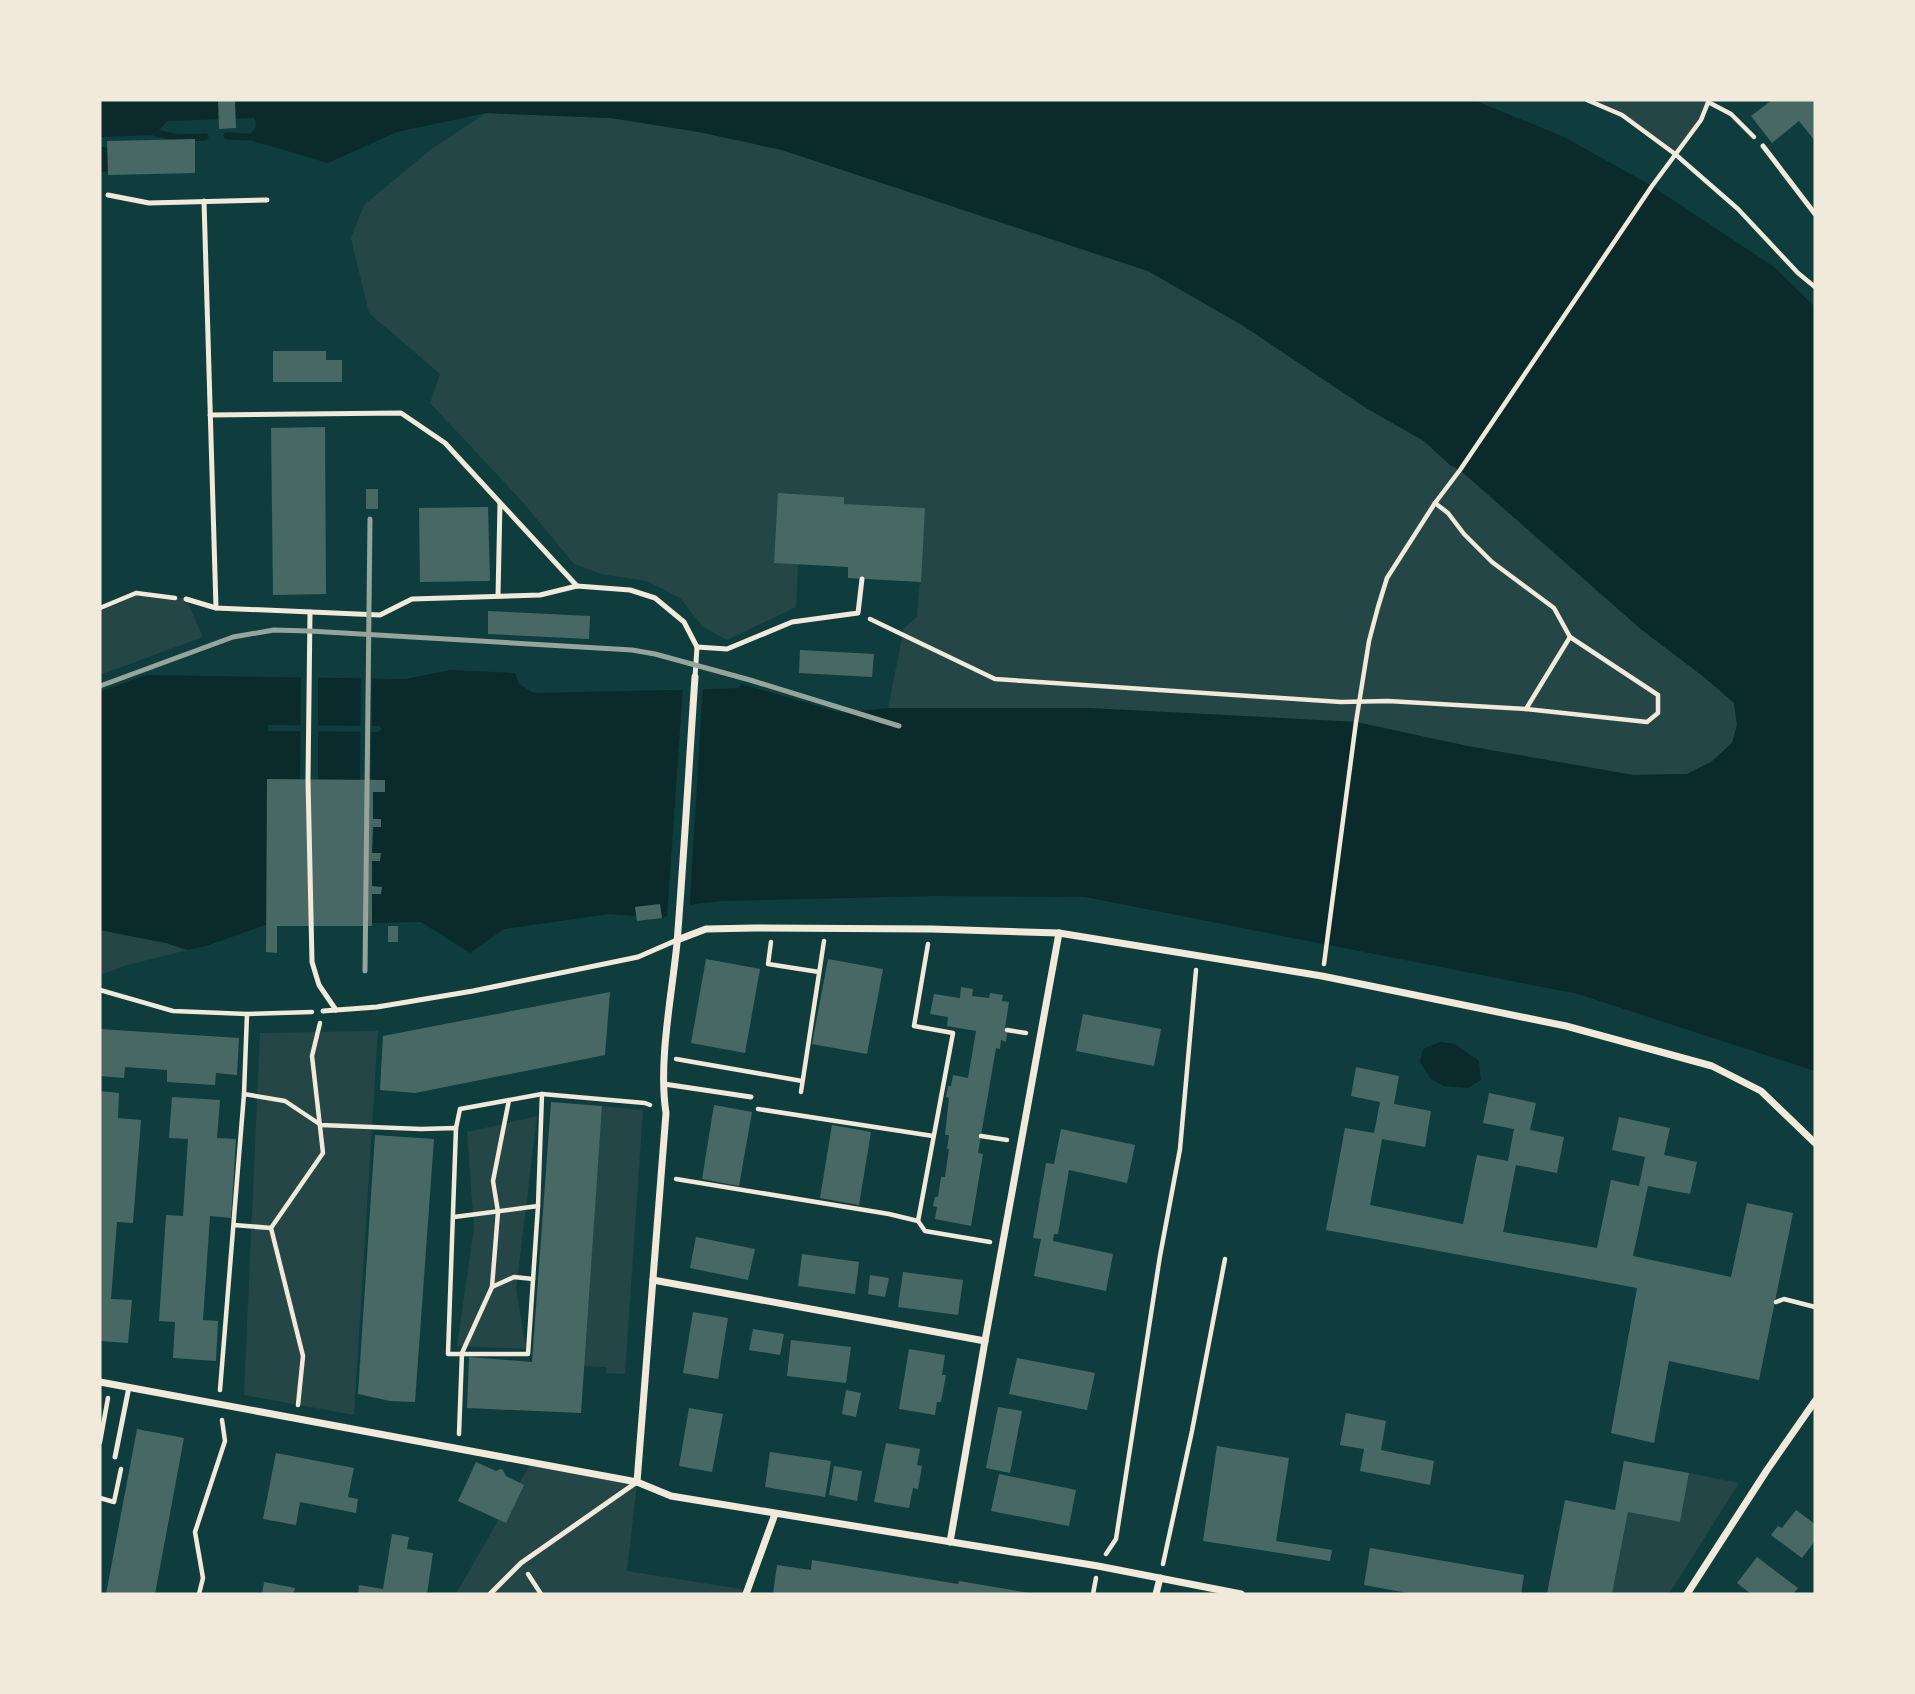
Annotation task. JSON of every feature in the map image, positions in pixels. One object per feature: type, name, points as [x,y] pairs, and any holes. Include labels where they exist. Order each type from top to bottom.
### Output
[{"type":"street","points":[[637,1482],[666,1112],[665,1057],[677,940],[695,677]]},
{"type":"street","points":[[677,940],[706,929],[931,929],[1059,933],[1322,976],[1566,1026],[1712,1066],[1761,1091],[1815,1143]]},
{"type":"street","points":[[950,1542],[1059,933]]},
{"type":"street","points":[[653,1280],[985,1341]]},
{"type":"street","points":[[100,1382],[637,1482],[671,1496],[1098,1566],[1241,1594]]},
{"type":"street","points":[[1687,1594],[1815,1401]]},
{"type":"street","points":[[746,1594],[775,1514]]},
{"type":"street","points":[[1156,1594],[1160,1577]]},
{"type":"lane","points":[[1763,146],[1815,214]]},
{"type":"lane","points":[[108,195],[149,203],[267,200]]},
{"type":"lane","points":[[204,201],[216,608]]},
{"type":"lane","points":[[210,415],[401,414],[445,443],[577,586]]},
{"type":"lane","points":[[498,596],[500,503]]},
{"type":"lane","points":[[697,647],[727,649],[792,622],[858,613],[862,579]]},
{"type":"lane","points":[[186,599],[216,608],[380,615],[412,599],[540,595],[577,586],[630,590],[655,598],[684,622],[697,647],[695,677]]},
{"type":"lane","points":[[310,612],[312,962],[319,985],[336,1010]]},
{"type":"lane","points":[[323,1011],[377,1007],[473,991],[638,957],[677,940]]},
{"type":"lane","points":[[664,1084],[751,1097]]},
{"type":"lane","points":[[115,1457],[129,1387]]},
{"type":"lane","points":[[490,1594],[521,1563],[637,1482]]},
{"type":"path","points":[[1587,100],[1622,115],[1675,153],[1738,209],[1815,288]]},
{"type":"path","points":[[1325,955],[1369,640],[1387,578],[1435,503],[1675,153],[1701,120],[1709,101],[1731,114],[1763,146]]},
{"type":"path","points":[[858,613],[996,679],[1341,702],[1388,701],[1526,709],[1647,722],[1658,713],[1658,695],[1570,637],[1554,608],[1492,562],[1464,534],[1448,513],[1435,503]]},
{"type":"path","points":[[100,608],[136,593],[186,599]]},
{"type":"path","points":[[1526,709],[1570,637]]},
{"type":"path","points":[[772,928],[768,964],[820,972]]},
{"type":"path","points":[[801,1092],[826,928]]},
{"type":"path","points":[[918,1221],[953,1033],[914,1026],[931,929]]},
{"type":"path","points":[[1098,1566],[1116,1539],[1160,1256],[1180,1149],[1197,956]]},
{"type":"path","points":[[100,990],[173,1011],[247,1014],[323,1011],[312,1056],[323,1153],[271,1228],[303,1356],[297,1420]]},
{"type":"path","points":[[199,1594],[204,1578],[195,1532],[225,1441],[219,1405],[244,1094],[247,1014]]},
{"type":"path","points":[[665,1057],[802,1082]]},
{"type":"path","points":[[244,1094],[285,1101],[321,1125],[456,1128]]},
{"type":"path","points":[[542,1094],[528,1354],[448,1354],[456,1128],[460,1109],[542,1094],[645,1103],[666,1112]]},
{"type":"path","points":[[458,1449],[462,1353],[492,1287],[498,1212],[494,1181],[509,1100]]},
{"type":"path","points":[[758,1109],[933,1136]]},
{"type":"path","points":[[981,1136],[1022,1142]]},
{"type":"path","points":[[661,1177],[889,1214],[918,1221],[925,1231],[1004,1244]]},
{"type":"path","points":[[454,1217],[538,1206]]},
{"type":"path","points":[[234,1225],[271,1228]]},
{"type":"path","points":[[1160,1577],[1192,1431],[1225,1259]]},
{"type":"path","points":[[492,1287],[514,1278],[533,1279]]},
{"type":"path","points":[[1776,1302],[1784,1299],[1815,1307]]},
{"type":"path","points":[[100,1442],[111,1384]]},
{"type":"path","points":[[521,1563],[541,1594]]},
{"type":"shaded area","points":[[100,100],[1474,100],[1564,137],[1652,186],[1774,267],[1815,307],[1815,1071],[1578,994],[1085,897],[933,896],[724,901],[694,904],[662,918],[660,904],[635,907],[636,916],[609,914],[504,929],[470,953],[421,922],[265,925],[187,950],[166,943],[100,930],[100,692],[146,675],[405,679],[451,670],[515,673],[519,684],[534,693],[739,688],[741,684],[842,713],[888,708],[1088,708],[1356,722],[1467,746],[1633,775],[1687,774],[1711,762],[1732,743],[1737,725],[1734,703],[1642,630],[1424,441],[1366,408],[1242,325],[1148,271],[782,150],[699,132],[611,118],[486,113],[397,132],[328,163],[250,140],[248,136],[255,128],[255,118],[167,121],[155,135],[101,137],[100,171]],"holes":[[[268,725],[379,726],[382,729],[378,732],[268,731]]]},
{"type":"shaded area","points":[[1587,100],[1709,100],[1701,120],[1675,154],[1622,115]]},
{"type":"shaded area","points":[[486,113],[611,118],[699,132],[782,150],[1148,271],[1242,325],[1366,408],[1424,441],[1450,465],[1460,470],[1642,630],[1734,703],[1737,725],[1733,743],[1711,762],[1687,774],[1633,775],[1467,746],[1356,722],[1088,708],[888,708],[904,628],[917,617],[925,508],[844,504],[844,497],[779,493],[774,562],[798,564],[796,607],[727,640],[703,627],[680,598],[647,581],[601,574],[574,564],[520,499],[430,403],[440,374],[369,313],[351,238],[364,205],[430,150]]},
{"type":"shaded area","points":[[136,593],[186,599],[203,637],[100,675],[100,608]]},
{"type":"shaded area","points":[[100,930],[166,943],[187,950],[127,965],[100,975]]},
{"type":"shaded area","points":[[378,1031],[354,1415],[244,1395],[260,1033]]},
{"type":"shaded area","points":[[1440,1042],[1455,1044],[1479,1061],[1481,1080],[1468,1088],[1443,1086],[1430,1078],[1420,1062],[1423,1049]]},
{"type":"shaded area","points":[[602,1106],[643,1110],[625,1374],[606,1373],[606,1367],[583,1366]]},
{"type":"shaded area","points":[[537,1116],[516,1289],[526,1349],[457,1346],[474,1228],[467,1132]]},
{"type":"shaded area","points":[[531,1463],[637,1482],[627,1571],[747,1590],[746,1594],[456,1594]]},
{"type":"shaded area","points":[[1689,1473],[1739,1483],[1669,1594],[1612,1594],[1628,1512],[1680,1522]]},
{"type":"pier","points":[[301,674],[318,674],[318,780],[300,779]]},
{"type":"pier","points":[[361,675],[372,675],[371,780],[360,780]]},
{"type":"pier","points":[[703,685],[691,909],[667,917],[683,686]]},
{"type":"building","points":[[218,100],[235,100],[236,128],[219,129]]},
{"type":"building","points":[[1772,100],[1815,100],[1815,141],[1799,121],[1772,143],[1751,116]]},
{"type":"building","points":[[195,139],[195,173],[108,175],[107,141]]},
{"type":"building","points":[[273,351],[326,351],[326,360],[342,360],[342,382],[273,382]]},
{"type":"building","points":[[325,427],[326,594],[273,595],[271,428]]},
{"type":"building","points":[[366,489],[378,489],[378,509],[366,509]]},
{"type":"building","points":[[778,493],[844,497],[844,504],[925,508],[921,582],[848,578],[848,567],[774,563]]},
{"type":"building","points":[[488,507],[490,581],[420,582],[419,508]]},
{"type":"building","points":[[488,611],[590,616],[589,639],[488,634]]},
{"type":"building","points":[[800,650],[874,654],[872,677],[799,673]]},
{"type":"building","points":[[267,779],[385,780],[385,792],[373,792],[373,819],[381,819],[381,827],[373,827],[372,853],[381,853],[380,861],[372,861],[372,886],[382,887],[381,894],[372,894],[372,926],[277,926],[277,953],[266,952]]},
{"type":"building","points":[[660,904],[662,918],[637,921],[635,907]]},
{"type":"building","points":[[388,926],[398,926],[398,942],[388,942]]},
{"type":"building","points":[[706,959],[760,969],[745,1053],[691,1043]]},
{"type":"building","points":[[828,959],[883,969],[867,1054],[812,1044]]},
{"type":"building","points":[[961,987],[973,989],[972,996],[989,998],[990,993],[1003,995],[1002,1001],[1009,1002],[1006,1042],[1001,1040],[1000,1049],[996,1048],[978,1153],[983,1154],[971,1226],[935,1219],[937,1207],[933,1206],[935,1197],[938,1197],[941,1177],[945,1177],[949,1149],[949,1135],[945,1135],[948,1086],[951,1086],[953,1075],[968,1078],[976,1031],[947,1026],[948,1017],[930,1014],[934,994],[960,998]]},
{"type":"building","points":[[610,992],[605,1055],[415,1093],[380,1090],[383,1036]]},
{"type":"building","points":[[1083,1014],[1161,1029],[1154,1066],[1076,1051]]},
{"type":"building","points":[[100,1029],[239,1038],[237,1075],[216,1073],[215,1085],[167,1082],[167,1070],[125,1067],[124,1078],[100,1076]]},
{"type":"building","points":[[1356,1067],[1399,1076],[1394,1104],[1431,1111],[1425,1147],[1382,1139],[1370,1205],[1463,1224],[1477,1155],[1508,1161],[1514,1129],[1483,1123],[1489,1093],[1536,1103],[1530,1130],[1564,1137],[1557,1173],[1516,1165],[1503,1232],[1597,1248],[1611,1180],[1639,1186],[1645,1157],[1612,1150],[1619,1117],[1670,1128],[1664,1155],[1697,1162],[1690,1194],[1648,1186],[1633,1256],[1731,1277],[1747,1203],[1793,1213],[1759,1380],[1669,1361],[1654,1443],[1611,1433],[1637,1288],[1326,1230],[1345,1128],[1374,1133],[1380,1102],[1351,1096]]},
{"type":"building","points":[[100,1091],[119,1093],[118,1118],[141,1120],[133,1223],[117,1222],[111,1299],[132,1300],[128,1343],[100,1341]]},
{"type":"building","points":[[172,1097],[220,1100],[217,1138],[236,1139],[231,1218],[210,1216],[203,1320],[218,1321],[216,1361],[173,1358],[175,1322],[159,1321],[166,1215],[183,1216],[188,1139],[169,1138]]},
{"type":"building","points":[[551,1102],[602,1106],[581,1413],[467,1408],[469,1357],[532,1362]]},
{"type":"building","points":[[714,1105],[752,1112],[739,1186],[702,1179]]},
{"type":"building","points":[[832,1125],[871,1132],[859,1205],[820,1198]]},
{"type":"building","points":[[1061,1129],[1135,1145],[1127,1183],[1069,1170],[1058,1234],[1054,1234],[1053,1241],[1113,1254],[1106,1291],[1034,1276],[1041,1239],[1033,1238],[1046,1163],[1054,1164]]},
{"type":"building","points":[[375,1135],[434,1139],[415,1402],[390,1401],[358,1394]]},
{"type":"building","points":[[696,1237],[755,1249],[748,1280],[690,1268]]},
{"type":"building","points":[[802,1254],[859,1262],[855,1294],[798,1286]]},
{"type":"building","points":[[903,1272],[963,1280],[958,1315],[898,1307]]},
{"type":"building","points":[[870,1275],[889,1278],[885,1297],[868,1294]]},
{"type":"building","points":[[693,1312],[728,1318],[718,1379],[683,1373]]},
{"type":"building","points":[[753,1329],[784,1334],[780,1355],[749,1350]]},
{"type":"building","points":[[791,1340],[851,1347],[846,1383],[787,1376]]},
{"type":"building","points":[[909,1349],[945,1355],[942,1375],[946,1375],[941,1402],[937,1402],[935,1415],[899,1409]]},
{"type":"building","points":[[1017,1358],[1095,1373],[1087,1410],[1009,1394]]},
{"type":"building","points":[[846,1390],[861,1393],[856,1417],[842,1414]]},
{"type":"building","points":[[998,1407],[1022,1411],[1010,1473],[986,1468]]},
{"type":"building","points":[[689,1408],[723,1414],[712,1472],[679,1466]]},
{"type":"building","points":[[1346,1413],[1386,1421],[1381,1450],[1434,1461],[1430,1485],[1360,1471],[1364,1449],[1340,1445]]},
{"type":"building","points":[[137,1429],[184,1438],[155,1594],[106,1594]]},
{"type":"building","points":[[886,1443],[920,1449],[917,1465],[922,1466],[918,1489],[913,1488],[909,1508],[874,1502]]},
{"type":"building","points":[[1217,1446],[1289,1458],[1276,1541],[1332,1550],[1330,1561],[1203,1541]]},
{"type":"building","points":[[770,1452],[831,1461],[825,1497],[765,1487]]},
{"type":"building","points":[[276,1453],[354,1468],[348,1497],[358,1499],[356,1513],[300,1502],[296,1525],[263,1519]]},
{"type":"building","points":[[1624,1461],[1689,1473],[1680,1522],[1628,1512],[1612,1594],[1547,1594],[1565,1500],[1615,1510]]},
{"type":"building","points":[[476,1462],[496,1471],[503,1470],[506,1476],[524,1485],[506,1523],[458,1501]]},
{"type":"building","points":[[834,1466],[862,1471],[857,1501],[829,1495]]},
{"type":"building","points":[[999,1474],[1076,1490],[1069,1526],[991,1511]]},
{"type":"building","points":[[1796,1510],[1815,1524],[1815,1541],[1802,1558],[1771,1535],[1778,1526],[1782,1528]]},
{"type":"building","points":[[392,1534],[409,1537],[407,1549],[433,1553],[427,1594],[358,1594],[359,1585],[383,1589]]},
{"type":"building","points":[[1370,1548],[1524,1575],[1521,1594],[1413,1594],[1364,1585]]},
{"type":"building","points":[[1757,1557],[1798,1588],[1793,1594],[1751,1594],[1737,1583]]},
{"type":"building","points":[[812,1560],[1030,1594],[773,1594],[777,1565],[811,1570]]},
{"type":"building","points":[[264,1582],[295,1588],[293,1594],[262,1594]]},
{"type":"waterway","points":[[156,133],[179,138],[205,137]]},
{"type":"waterway","points":[[227,136],[248,137]]},
{"type":"waterway","points":[[100,159],[107,160]]},
{"type":"railway","points":[[365,971],[370,519]]},
{"type":"railway","points":[[100,686],[233,637],[274,630],[309,631],[632,650],[750,680],[899,726]]}]
